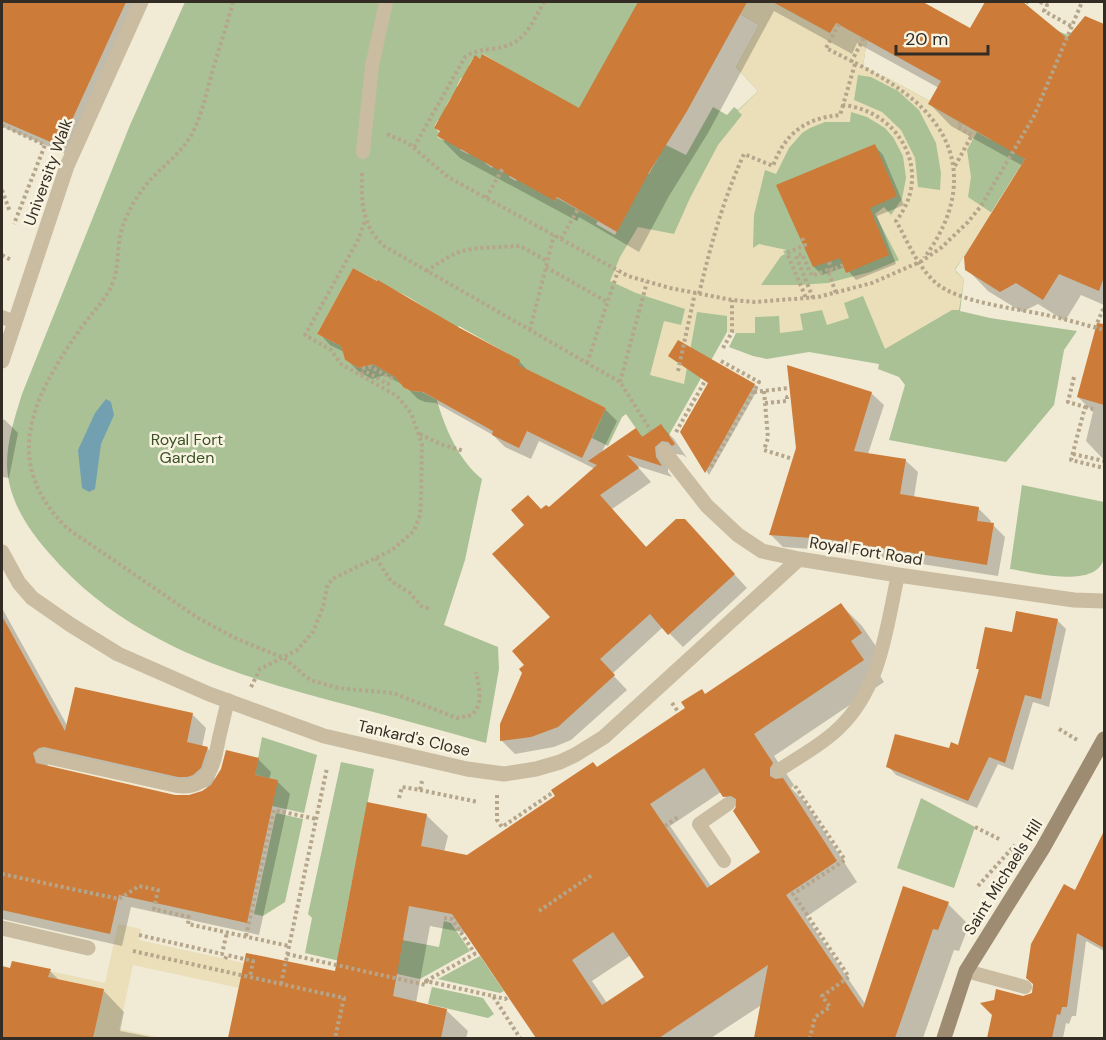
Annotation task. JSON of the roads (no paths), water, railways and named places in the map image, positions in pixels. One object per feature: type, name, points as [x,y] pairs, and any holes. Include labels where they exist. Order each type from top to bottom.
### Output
[{"type":"street","name":"University Walk","points":[[2,361],[8,319],[67,166],[141,2]]},
{"type":"street","name":"Royal Fort Road","points":[[664,451],[707,506],[738,535],[762,550],[799,559],[898,575],[1074,600],[1104,601]]},
{"type":"street","name":"Tankard's Close","points":[[2,552],[26,592],[71,625],[118,654],[165,676],[324,736],[467,769],[504,774],[536,770],[575,755],[604,737],[799,559]]},
{"type":"street","name":"Saint Michaels Hill","points":[[944,1038],[966,971],[1053,830],[1104,739]]},
{"type":"street","points":[[2,928],[88,948]]},
{"type":"lane","points":[[363,152],[372,66],[386,2]]},
{"type":"lane","points":[[781,769],[837,730],[868,691],[882,652],[898,575]]},
{"type":"lane","points":[[42,756],[177,786],[191,785],[206,778],[214,765],[228,700]]},
{"type":"lane","points":[[724,861],[699,824],[728,804]]},
{"type":"lane","points":[[966,971],[1025,987]]},
{"type":"water","points":[[106,399],[111,402],[114,415],[101,444],[95,489],[89,492],[82,488],[78,450],[95,413]]},
{"type":"park label","name":"Royal Fort Garden","points":[[187,448]]}]
